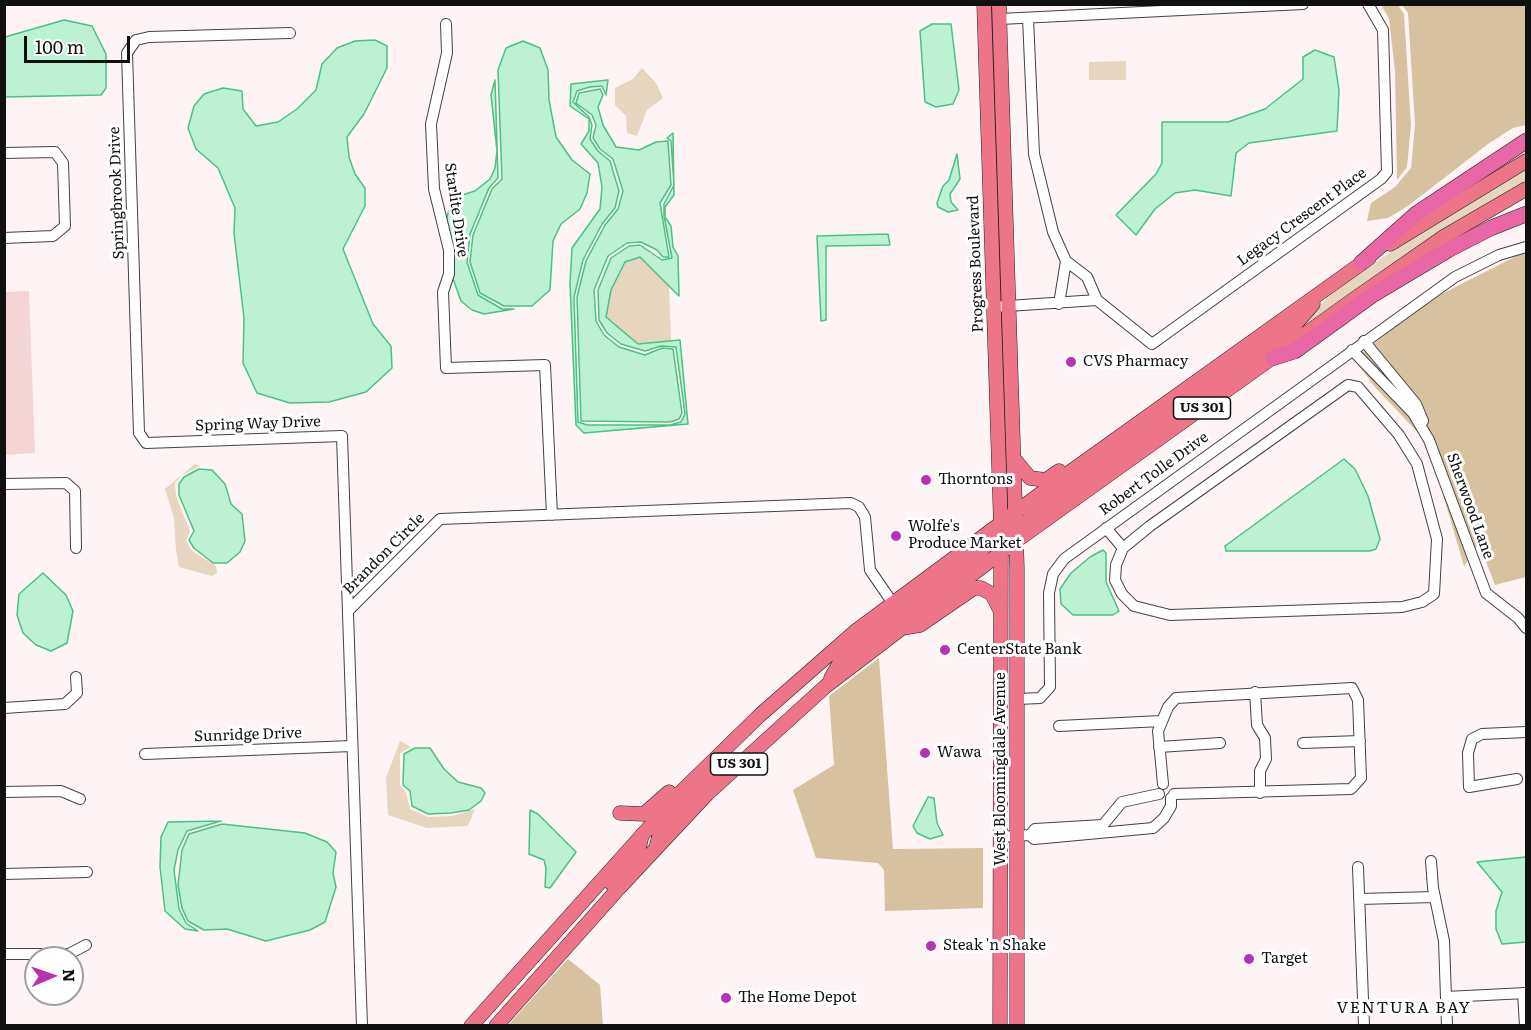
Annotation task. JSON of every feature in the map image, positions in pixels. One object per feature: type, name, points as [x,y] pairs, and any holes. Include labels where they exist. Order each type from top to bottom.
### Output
[{"type":"highway","points":[[1361,263],[1387,237],[1416,214],[1527,141]]},
{"type":"highway","points":[[1273,358],[1295,351],[1374,294],[1448,250],[1491,228],[1527,214]]},
{"type":"main road","name":"Progress Boulevard","points":[[984,4],[1001,526]]},
{"type":"main road","points":[[985,32],[1000,12]]},
{"type":"main road","points":[[1000,12],[1015,512]]},
{"type":"main road","points":[[988,125],[997,139],[1005,269],[1009,278]]},
{"type":"main road","name":"US 301","points":[[471,1026],[642,833],[770,706],[892,602],[1001,526],[1015,512],[1361,263],[1464,196],[1527,160]]},
{"type":"main road","name":"US 301","points":[[496,1026],[656,846],[747,756],[826,686],[1010,543],[1445,236],[1527,189]]},
{"type":"main road","points":[[1010,543],[1047,503],[1293,327],[1328,287]]},
{"type":"main road","points":[[1014,458],[1018,467],[1030,478],[1046,480],[1191,376],[1219,366]]},
{"type":"main road","name":"West Bloomingdale Avenue","points":[[999,1026],[1002,574],[1015,512]]},
{"type":"main road","points":[[826,686],[843,657],[972,559],[1001,526]]},
{"type":"main road","name":"West Bloomingdale Avenue","points":[[1001,526],[1010,543],[1024,836],[1017,1026]]},
{"type":"main road","points":[[900,628],[920,625],[965,592],[977,588],[992,594],[1001,611]]},
{"type":"main road","points":[[620,813],[638,815],[648,813],[774,690],[799,681]]},
{"type":"main road","points":[[656,846],[662,826],[757,729],[770,706]]},
{"type":"main road","points":[[508,1012],[522,983],[638,852],[642,833]]},
{"type":"street","points":[[1000,12],[1028,18],[1303,4]]},
{"type":"street","name":"Legacy Crescent Place","points":[[1028,18],[1034,154],[1047,216],[1066,261],[1087,277],[1097,300],[1152,344],[1381,179],[1387,172],[1383,30],[1368,4]]},
{"type":"street","name":"Starlite Drive","points":[[446,24],[447,53],[431,124],[434,189],[448,250],[449,274],[443,292],[446,368],[545,365],[552,515]]},
{"type":"street","name":"Springbrook Drive","points":[[144,443],[139,433],[127,53],[136,40],[149,37],[290,33]]},
{"type":"street","points":[[4,153],[55,152],[63,163],[65,226],[52,236],[4,238]]},
{"type":"street","name":"Robert Tolle Drive","points":[[1018,699],[1040,698],[1050,687],[1048,593],[1056,568],[1064,559],[1455,277],[1499,255],[1527,246]]},
{"type":"street","points":[[1059,304],[1066,261]]},
{"type":"street","points":[[993,308],[1097,300]]},
{"type":"street","name":"Sherwood Lane","points":[[1364,341],[1416,404],[1422,416],[1424,431],[1486,593],[1527,628]]},
{"type":"street","name":"Sherwood Lane","points":[[1352,350],[1382,384],[1408,408],[1424,431]]},
{"type":"street","points":[[1348,385],[1354,385],[1400,435],[1417,464],[1437,539],[1434,594],[1422,602],[1402,607],[1170,615],[1134,606],[1122,594],[1115,580],[1116,565],[1123,548],[1150,526],[1348,385]]},
{"type":"street","name":"Spring Way Drive","points":[[144,443],[342,436],[349,610]]},
{"type":"street","points":[[4,484],[66,483],[75,491],[76,548]]},
{"type":"street","name":"Brandon Circle","points":[[362,1026],[349,610],[440,519],[851,503],[859,507],[866,517],[868,565],[892,602]]},
{"type":"street","points":[[1106,528],[1123,548]]},
{"type":"street","points":[[4,708],[65,704],[77,693],[76,677]]},
{"type":"street","points":[[1161,789],[1159,747],[1161,721],[1171,701],[1176,698],[1352,688],[1358,700],[1361,778],[1351,789],[1173,796]]},
{"type":"street","points":[[1255,692],[1257,725],[1265,738],[1266,759],[1260,771],[1260,793]]},
{"type":"street","points":[[1059,726],[1161,721]]},
{"type":"street","points":[[1517,779],[1469,787],[1468,753],[1472,739],[1482,734],[1527,732]]},
{"type":"street","points":[[1303,743],[1359,741]]},
{"type":"street","points":[[1159,747],[1220,743]]},
{"type":"street","name":"Sunridge Drive","points":[[145,754],[352,746]]},
{"type":"street","points":[[1000,837],[1024,836],[1034,839],[1153,828],[1164,818],[1171,806],[1173,796],[1171,785],[1122,802],[1102,825],[1035,829],[1024,836]]},
{"type":"street","points":[[4,792],[61,790],[81,799]]},
{"type":"street","points":[[1431,861],[1435,897],[1444,941],[1447,1026]]},
{"type":"street","points":[[1358,867],[1364,1026]]},
{"type":"street","points":[[4,874],[87,872]]},
{"type":"street","points":[[1359,899],[1435,897]]},
{"type":"street","points":[[4,954],[69,954],[86,945]]},
{"type":"street","points":[[1446,997],[1525,993],[1525,1026]]},
{"type":"shaded area","points":[[1381,5],[1398,5],[1404,14],[1411,125],[1407,167],[1397,180],[1395,71],[1389,18]]},
{"type":"shaded area","points":[[1402,5],[1526,5],[1526,125],[1513,128],[1488,144],[1408,206],[1388,218],[1367,221],[1371,203],[1395,187],[1411,168],[1415,125],[1408,13]]},
{"type":"shaded area","points":[[64,20],[92,26],[106,54],[106,88],[101,95],[5,97],[5,37]]},
{"type":"shaded area","points":[[932,24],[951,24],[959,90],[953,104],[936,107],[925,102],[920,31]]},
{"type":"shaded area","points":[[375,40],[387,46],[387,68],[364,114],[347,137],[349,157],[355,174],[365,188],[365,206],[343,249],[373,324],[391,346],[392,368],[366,392],[329,402],[290,403],[257,393],[243,363],[244,318],[234,233],[235,208],[218,168],[196,149],[188,128],[194,106],[204,94],[223,88],[242,91],[243,109],[256,126],[278,122],[297,109],[316,90],[322,64],[337,48],[355,41]]},
{"type":"shaded area","points":[[523,41],[540,48],[548,70],[549,100],[556,137],[572,160],[590,174],[587,193],[580,209],[561,224],[553,241],[550,290],[532,306],[504,306],[480,293],[470,262],[473,235],[492,189],[502,179],[498,70],[506,48]]},
{"type":"shaded area","points":[[1315,50],[1334,57],[1339,90],[1337,131],[1249,143],[1236,153],[1231,196],[1195,190],[1175,193],[1155,209],[1136,235],[1116,215],[1156,174],[1162,163],[1162,122],[1228,122],[1265,109],[1303,79],[1303,57]]},
{"type":"shaded area","points":[[1126,61],[1126,80],[1089,80],[1089,62]]},
{"type":"shaded area","points":[[642,68],[656,83],[663,98],[647,110],[637,136],[627,133],[626,116],[615,105],[615,88],[633,79]]},
{"type":"shaded area","points":[[495,80],[498,178],[489,188],[470,234],[467,262],[478,295],[502,309],[514,309],[484,314],[472,310],[461,301],[452,276],[446,222],[448,213],[459,196],[475,191],[490,179],[495,168],[497,151],[491,95]]},
{"type":"shaded area","points":[[608,80],[606,95],[602,86],[590,87],[577,91],[573,102],[589,117],[592,125],[590,139],[598,151],[610,161],[619,191],[615,208],[602,224],[583,260],[574,297],[578,422],[587,425],[670,425],[681,422],[685,414],[676,347],[661,346],[645,351],[621,344],[607,333],[599,320],[598,290],[611,258],[629,246],[640,245],[662,260],[672,258],[664,216],[664,204],[674,185],[674,195],[665,207],[665,217],[671,226],[673,247],[678,256],[679,296],[640,257],[625,262],[611,290],[606,317],[638,344],[680,340],[688,424],[584,433],[576,425],[570,283],[572,248],[600,209],[602,187],[598,163],[581,144],[589,131],[589,119],[570,106],[571,84]]},
{"type":"shaded area","points":[[600,89],[603,95],[598,107],[603,125],[616,147],[639,150],[656,142],[668,141],[671,185],[660,203],[669,257],[663,257],[657,250],[641,242],[627,243],[608,256],[594,290],[596,321],[604,335],[619,347],[645,355],[662,348],[673,349],[682,413],[679,419],[670,422],[581,421],[577,297],[586,261],[605,225],[618,209],[623,191],[613,159],[600,149],[593,138],[596,125],[592,115],[576,103],[579,93]]},
{"type":"shaded area","points":[[673,133],[674,182],[671,141],[667,138]]},
{"type":"shaded area","points":[[957,154],[960,179],[950,194],[951,202],[958,210],[948,212],[938,207],[937,203],[943,186],[949,180]]},
{"type":"shaded area","points":[[1526,168],[1526,181],[1420,245],[1296,331],[1329,296],[1361,272],[1447,215]]},
{"type":"shaded area","points":[[888,234],[890,245],[826,246],[826,320],[821,321],[817,236]]},
{"type":"shaded area","points":[[1526,251],[1526,577],[1495,585],[1479,543],[1464,566],[1432,457],[1421,436],[1374,386],[1354,359],[1428,301]]},
{"type":"shaded area","points":[[641,257],[669,286],[671,341],[638,344],[606,317],[611,290],[625,262]]},
{"type":"shaded area","points":[[29,291],[35,453],[5,455],[5,292]]},
{"type":"shaded area","points":[[1344,459],[1355,469],[1368,496],[1380,539],[1376,549],[1370,551],[1226,551],[1225,546]]},
{"type":"shaded area","points":[[195,464],[200,466],[182,475],[175,483],[176,496],[190,531],[186,541],[192,551],[216,566],[217,573],[212,576],[179,567],[174,518],[165,489]]},
{"type":"shaded area","points":[[199,469],[212,470],[225,484],[231,504],[242,514],[245,541],[240,552],[227,563],[213,563],[194,548],[189,540],[194,531],[179,495],[179,484],[184,477]]},
{"type":"shaded area","points":[[1103,550],[1106,553],[1106,582],[1119,611],[1113,615],[1073,615],[1061,604],[1060,589],[1071,573],[1090,557]]},
{"type":"shaded area","points":[[43,573],[66,595],[73,611],[67,643],[51,651],[36,645],[23,633],[17,615],[19,594]]},
{"type":"shaded area","points":[[879,658],[893,849],[983,848],[983,908],[885,911],[884,870],[878,863],[816,858],[793,790],[834,765],[829,696]]},
{"type":"shaded area","points":[[400,741],[411,747],[400,753],[400,785],[406,793],[410,809],[428,817],[452,816],[475,809],[468,826],[427,828],[388,815],[386,778]]},
{"type":"shaded area","points":[[415,748],[430,748],[444,769],[458,782],[481,788],[485,793],[481,801],[469,810],[451,813],[428,814],[412,806],[410,791],[403,785],[404,754]]},
{"type":"shaded area","points":[[928,797],[934,798],[937,823],[943,835],[930,839],[917,833],[913,826]]},
{"type":"shaded area","points":[[530,810],[538,814],[576,852],[550,888],[545,887],[544,860],[529,854]]},
{"type":"shaded area","points":[[221,821],[187,831],[178,850],[174,870],[179,909],[186,923],[198,931],[185,929],[165,911],[160,867],[161,837],[168,822]]},
{"type":"shaded area","points":[[222,824],[305,833],[327,842],[336,852],[333,873],[336,887],[325,922],[310,930],[266,941],[227,929],[204,930],[188,921],[182,908],[178,885],[182,850],[189,834]]},
{"type":"shaded area","points":[[1526,857],[1526,942],[1502,944],[1496,929],[1496,911],[1502,892],[1477,862]]},
{"type":"shaded area","points":[[568,959],[600,985],[603,1025],[508,1025]]},
{"type":"place","name":"CVS Pharmacy","points":[[1071,362]]},
{"type":"place","name":"Thorntons","points":[[926,480]]},
{"type":"place","name":"Wolfe's Produce Market","points":[[896,536]]},
{"type":"place","name":"CenterState Bank","points":[[945,650]]},
{"type":"place","name":"Wawa","points":[[925,753]]},
{"type":"place","name":"Steak 'n Shake","points":[[931,946]]},
{"type":"place","name":"Target","points":[[1249,959]]},
{"type":"place","name":"The Home Depot","points":[[726,998]]},
{"type":"district","name":"VENTURA BAY","points":[[1404,1008]]}]
